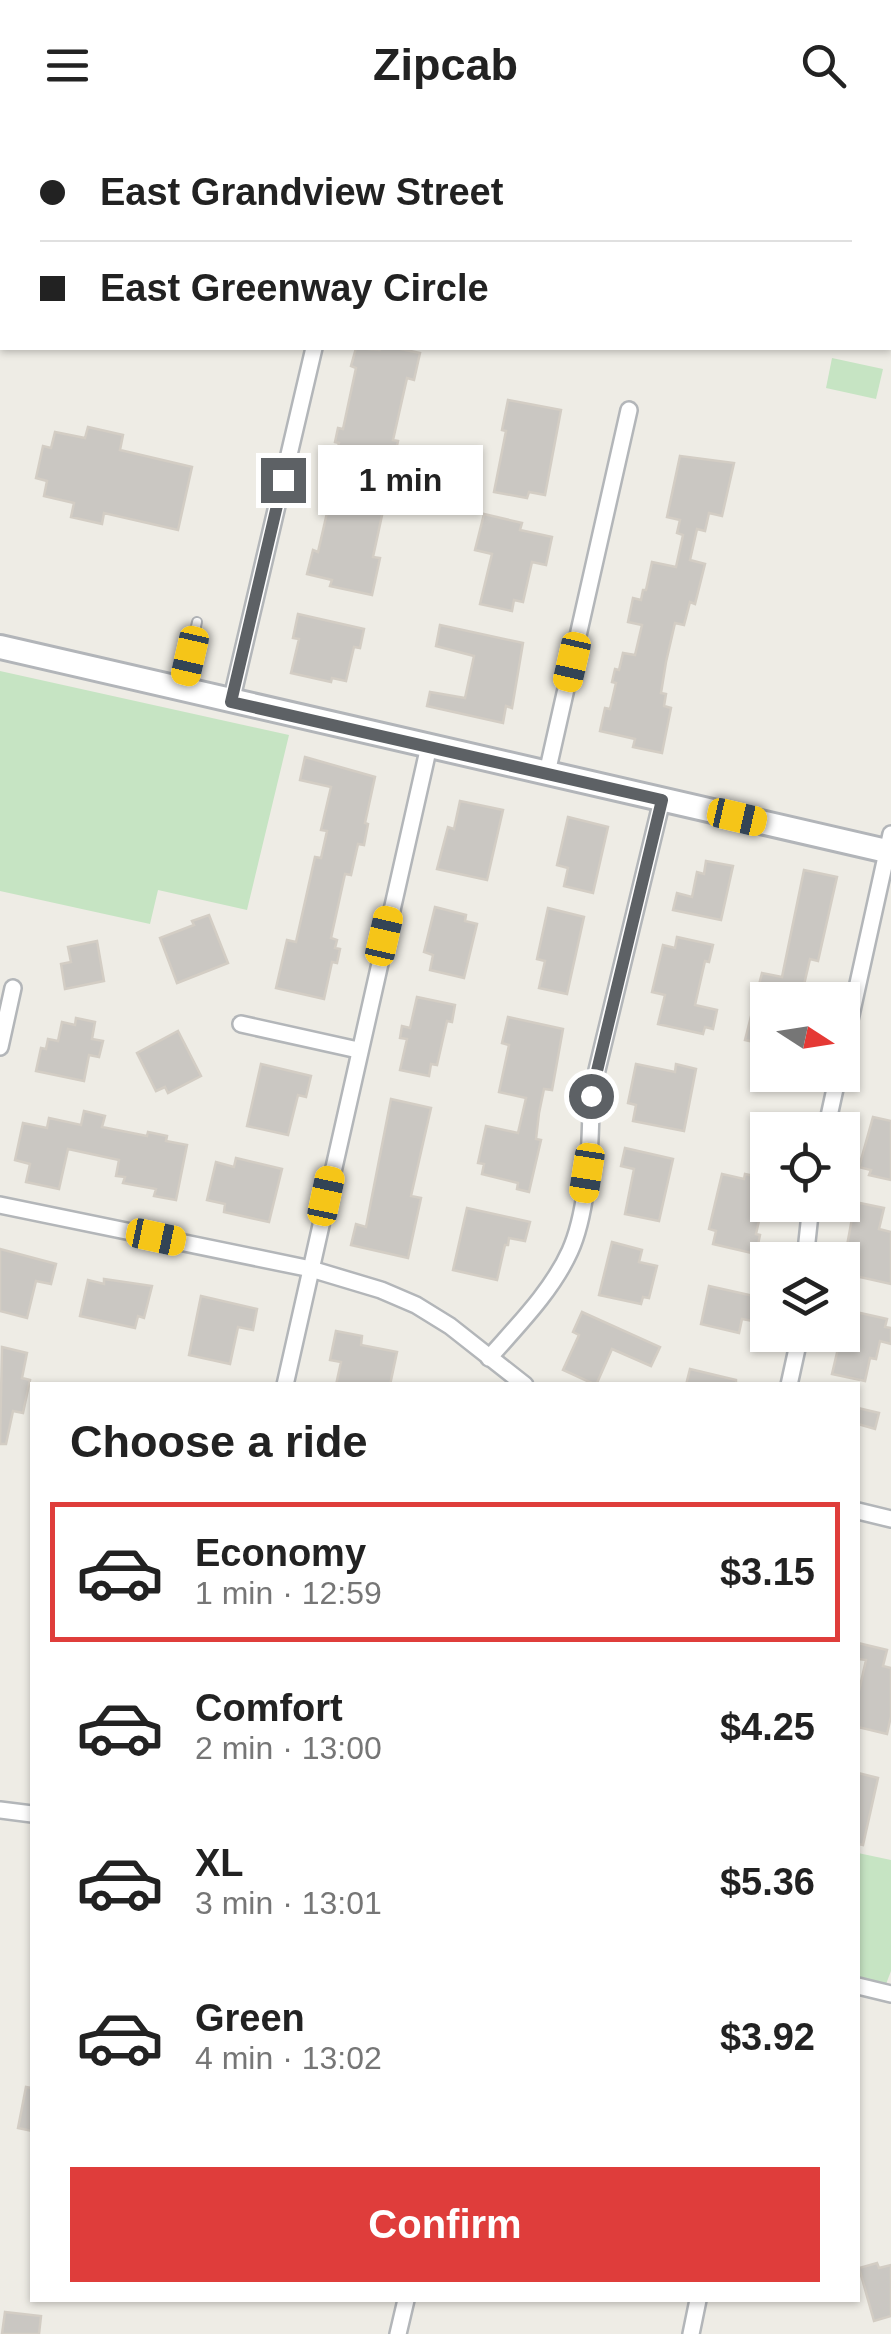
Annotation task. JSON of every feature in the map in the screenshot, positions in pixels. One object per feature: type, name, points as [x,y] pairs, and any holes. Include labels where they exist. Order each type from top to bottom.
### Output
[{"type":"street","points":[[231,702],[314,350]]},
{"type":"street","points":[[547,773],[628,410]]},
{"type":"street","points":[[0,646],[662,800],[890,846],[859,982]]},
{"type":"street","points":[[285,1382],[429,746]]},
{"type":"street","points":[[490,1358],[537,1302],[570,1251],[592,1145],[591,1096],[662,800]]},
{"type":"street","points":[[0,1047],[13,988]]},
{"type":"street","points":[[240,1024],[358,1050]]},
{"type":"street","points":[[0,1205],[311,1268],[381,1290],[416,1304],[521,1382]]},
{"type":"street","points":[[790,1382],[796,1352]]},
{"type":"street","points":[[860,1511],[891,1519]]},
{"type":"street","points":[[0,1810],[30,1814]]},
{"type":"street","points":[[860,1986],[891,1994]]},
{"type":"street","points":[[398,2334],[406,2302]]},
{"type":"street","points":[[691,2334],[698,2302]]},
{"type":"lane","points":[[182,690],[197,622]]},
{"type":"green space","points":[[832,358],[883,369],[876,399],[826,388]]},
{"type":"green space","points":[[0,671],[289,735],[247,910],[158,890],[150,924],[0,891]]},
{"type":"green space","points":[[860,1853],[891,1860],[891,1971],[883,1992],[860,1987]]},
{"type":"building","points":[[355,350],[420,353],[414,380],[407,378],[393,440],[398,441],[373,557],[380,558],[372,595],[330,586],[332,580],[307,574],[313,550],[318,552],[332,491],[328,490],[339,443],[335,442],[338,428],[343,429],[356,368],[351,366]]},
{"type":"building","points":[[508,400],[561,410],[545,495],[529,492],[527,498],[494,492]]},
{"type":"building","points":[[88,427],[123,435],[120,450],[192,467],[178,530],[104,513],[102,524],[71,517],[74,503],[44,496],[47,481],[36,478],[43,446],[51,448],[55,432],[85,438]]},
{"type":"building","points":[[680,456],[734,463],[722,516],[709,513],[705,531],[697,529],[690,560],[705,564],[695,604],[690,602],[684,625],[675,623],[666,662],[661,693],[666,694],[664,706],[671,708],[662,753],[633,747],[635,739],[600,731],[605,708],[610,709],[615,669],[619,670],[623,653],[635,655],[642,625],[628,622],[633,598],[641,600],[652,562],[676,567],[683,535],[677,533],[680,520],[667,517]]},
{"type":"building","points":[[484,514],[522,523],[520,530],[552,537],[546,565],[532,562],[523,602],[514,600],[512,611],[480,604],[492,554],[475,550]]},
{"type":"building","points":[[298,614],[364,629],[360,648],[354,647],[346,681],[332,678],[331,682],[291,673],[299,639],[293,638]]},
{"type":"building","points":[[440,625],[523,643],[512,708],[506,706],[503,723],[427,706],[430,692],[465,698],[474,656],[436,646]]},
{"type":"building","points":[[305,757],[375,777],[364,845],[358,844],[351,875],[345,874],[331,938],[337,940],[335,948],[340,949],[337,963],[332,962],[324,999],[276,988],[287,940],[296,942],[315,857],[321,858],[327,831],[321,830],[331,787],[300,780]]},
{"type":"building","points":[[460,801],[503,810],[487,880],[437,869],[448,827],[454,829]]},
{"type":"building","points":[[568,817],[608,827],[593,893],[564,886],[568,868],[557,865]]},
{"type":"building","points":[[706,861],[733,866],[721,920],[673,910],[677,893],[692,897],[697,872],[704,874]]},
{"type":"building","points":[[804,870],[837,877],[818,961],[810,959],[805,982],[760,982],[762,973],[782,977]]},
{"type":"building","points":[[435,907],[466,915],[465,921],[477,924],[464,978],[430,970],[433,955],[424,952]]},
{"type":"building","points":[[548,908],[584,917],[567,994],[539,988],[545,961],[537,959]]},
{"type":"building","points":[[209,915],[228,963],[177,983],[160,938]]},
{"type":"building","points":[[677,937],[713,945],[709,962],[705,961],[695,1005],[717,1010],[713,1029],[705,1027],[703,1034],[658,1024],[665,995],[652,992],[663,945],[675,948]]},
{"type":"building","points":[[97,941],[104,981],[65,989],[61,964],[71,962],[68,947]]},
{"type":"building","points":[[417,997],[455,1005],[452,1022],[447,1021],[437,1065],[431,1064],[429,1076],[400,1070],[407,1039],[400,1038],[402,1026],[410,1028]]},
{"type":"building","points":[[508,1017],[563,1029],[552,1090],[544,1089],[536,1139],[541,1140],[529,1192],[517,1189],[518,1183],[482,1174],[484,1164],[478,1163],[486,1126],[518,1133],[526,1098],[499,1092],[509,1045],[502,1043]]},
{"type":"building","points":[[76,1018],[95,1022],[92,1039],[103,1041],[99,1057],[89,1055],[84,1081],[36,1071],[41,1048],[46,1049],[48,1039],[58,1041],[62,1022],[75,1025]]},
{"type":"building","points":[[178,1031],[201,1076],[168,1093],[165,1087],[156,1091],[137,1053]]},
{"type":"building","points":[[261,1064],[311,1076],[306,1097],[298,1095],[288,1135],[247,1126]]},
{"type":"building","points":[[636,1064],[675,1072],[676,1064],[696,1069],[684,1131],[633,1121],[636,1105],[628,1103]]},
{"type":"building","points":[[391,1099],[431,1108],[411,1196],[421,1198],[408,1258],[351,1245],[356,1224],[366,1227]]},
{"type":"building","points":[[84,1111],[105,1116],[102,1127],[167,1136],[166,1141],[187,1145],[176,1200],[154,1196],[156,1189],[123,1183],[125,1177],[116,1176],[119,1160],[68,1149],[59,1189],[26,1182],[30,1164],[15,1160],[23,1123],[47,1128],[49,1118],[81,1125]]},
{"type":"building","points":[[873,1117],[891,1121],[891,1180],[869,1175],[871,1170],[860,1167]]},
{"type":"building","points":[[625,1148],[673,1159],[659,1221],[625,1214],[634,1169],[621,1166]]},
{"type":"building","points":[[236,1158],[282,1169],[269,1222],[224,1212],[225,1204],[207,1200],[216,1162],[234,1167]]},
{"type":"building","points":[[722,1174],[744,1179],[745,1174],[750,1175],[750,1222],[759,1222],[759,1242],[750,1242],[750,1253],[713,1244],[716,1231],[709,1229]]},
{"type":"building","points":[[860,1203],[884,1208],[879,1229],[891,1232],[891,1284],[860,1277],[860,1242],[848,1242],[851,1222],[860,1222]]},
{"type":"building","points":[[467,1208],[530,1222],[525,1241],[509,1238],[505,1245],[497,1280],[453,1270]]},
{"type":"building","points":[[612,1242],[642,1250],[639,1262],[657,1266],[649,1298],[643,1297],[641,1304],[599,1295]]},
{"type":"building","points":[[0,1249],[56,1264],[51,1284],[36,1281],[27,1318],[0,1311]]},
{"type":"building","points":[[104,1279],[152,1286],[144,1318],[138,1316],[135,1328],[80,1316],[88,1280],[104,1284]]},
{"type":"building","points":[[709,1286],[750,1295],[750,1320],[742,1319],[739,1333],[701,1324]]},
{"type":"building","points":[[201,1296],[257,1309],[253,1330],[238,1327],[230,1364],[189,1355]]},
{"type":"building","points":[[582,1312],[660,1347],[651,1366],[612,1349],[597,1382],[589,1382],[563,1370],[579,1335],[573,1332]]},
{"type":"building","points":[[860,1313],[887,1319],[885,1327],[891,1328],[891,1344],[880,1341],[876,1359],[870,1358],[865,1381],[832,1374],[837,1352],[860,1352]]},
{"type":"building","points":[[336,1331],[362,1336],[361,1345],[397,1352],[391,1382],[337,1382],[341,1362],[330,1360]]},
{"type":"building","points":[[2,1347],[27,1353],[22,1378],[30,1380],[23,1413],[13,1411],[6,1444],[0,1444]]},
{"type":"building","points":[[690,1369],[736,1380],[736,1382],[687,1382]]},
{"type":"building","points":[[860,1408],[879,1413],[875,1429],[860,1425]]},
{"type":"building","points":[[860,1643],[887,1650],[883,1666],[891,1668],[891,1716],[887,1734],[860,1727],[860,1686],[866,1660],[860,1659]]},
{"type":"building","points":[[860,1774],[878,1778],[863,1845],[860,1844]]},
{"type":"building","points":[[26,2087],[30,2088],[30,2131],[18,2128]]},
{"type":"building","points":[[877,2263],[879,2268],[891,2265],[891,2316],[874,2321],[860,2268]]},
{"type":"building","points":[[5,2312],[41,2316],[39,2334],[2,2334]]},
{"type":"route","points":[[283,480],[231,702],[662,800],[591,1096]]}]
